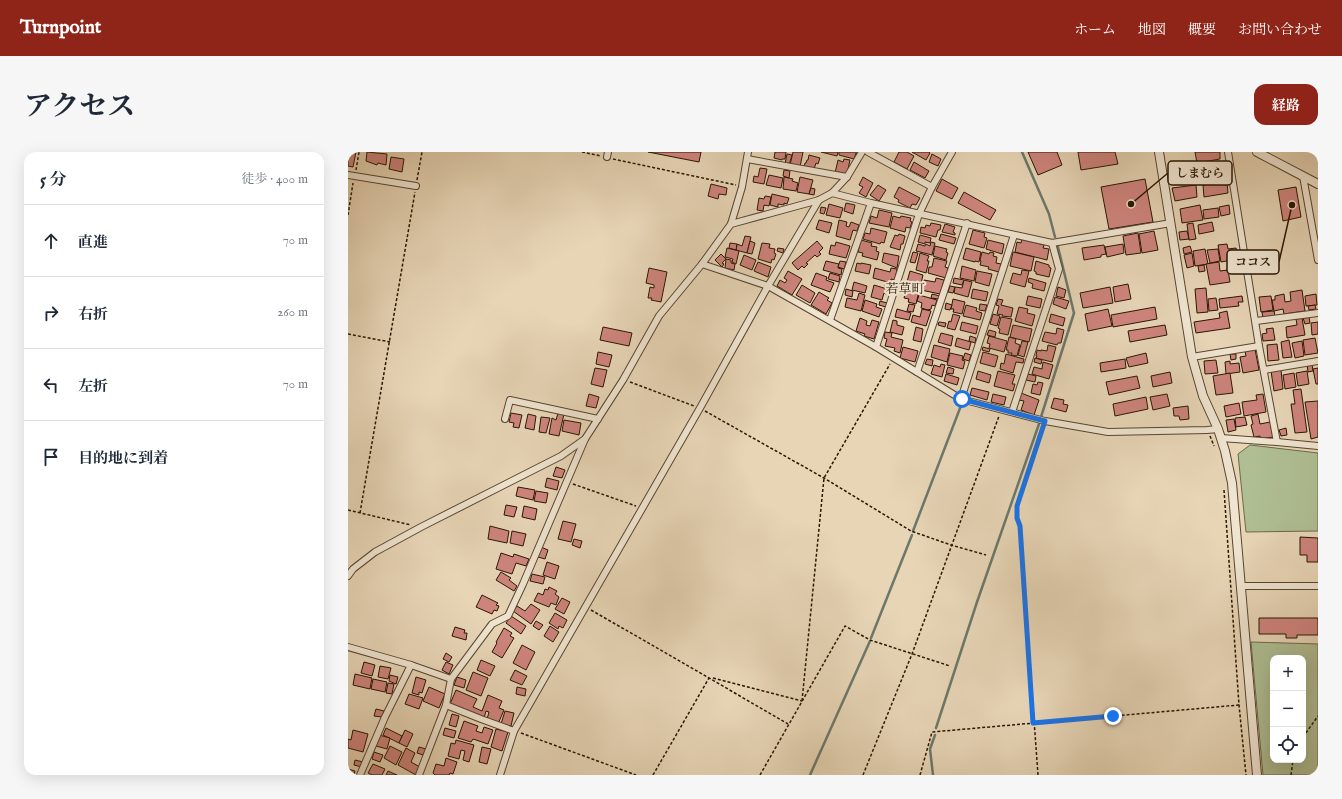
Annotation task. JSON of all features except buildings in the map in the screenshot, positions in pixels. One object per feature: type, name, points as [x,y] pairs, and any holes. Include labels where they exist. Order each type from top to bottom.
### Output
[{"type":"street","points":[[419,775],[446,705],[452,679],[492,624],[508,616],[585,439],[623,380],[660,316],[702,264],[731,224],[742,186],[748,152]]},
{"type":"street","points":[[731,224],[819,200],[832,193],[847,178],[862,152]]},
{"type":"street","points":[[868,152],[932,187]]},
{"type":"street","points":[[876,347],[919,214],[932,187],[952,152]]},
{"type":"street","points":[[1159,152],[1192,357],[1203,396],[1218,428],[1232,483],[1256,775]]},
{"type":"street","points":[[1228,152],[1259,346],[1277,442]]},
{"type":"street","points":[[1257,152],[1318,184]]},
{"type":"street","points":[[747,159],[847,178]]},
{"type":"street","points":[[351,176],[416,186]]},
{"type":"street","points":[[1303,176],[1318,260]]},
{"type":"street","points":[[832,193],[1052,243],[1171,223]]},
{"type":"street","points":[[500,775],[514,731],[700,408],[768,286],[819,200]]},
{"type":"street","points":[[830,320],[871,203]]},
{"type":"street","points":[[917,372],[967,223]]},
{"type":"street","points":[[962,399],[1014,235]]},
{"type":"street","points":[[1012,412],[1059,269],[1052,243]]},
{"type":"street","points":[[702,264],[768,286],[830,320],[962,399],[1045,421],[1108,432],[1207,430],[1218,428]]},
{"type":"street","points":[[1256,321],[1318,313]]},
{"type":"street","points":[[1192,357],[1259,346]]},
{"type":"street","points":[[1264,370],[1318,361]]},
{"type":"street","points":[[505,419],[510,400],[598,419]]},
{"type":"street","points":[[1221,438],[1318,446]]},
{"type":"street","points":[[348,576],[353,569],[375,552],[561,456],[585,439]]},
{"type":"street","points":[[1241,586],[1318,586]]},
{"type":"street","points":[[348,647],[411,665],[452,679]]},
{"type":"street","points":[[360,775],[385,718],[411,665]]},
{"type":"street","points":[[446,705],[514,731]]},
{"type":"path","points":[[348,215],[351,176],[359,152]]},
{"type":"path","points":[[360,513],[422,152]]},
{"type":"path","points":[[582,152],[607,155],[742,186]]},
{"type":"path","points":[[348,334],[390,342]]},
{"type":"path","points":[[802,701],[824,478],[894,358]]},
{"type":"path","points":[[623,380],[700,408],[824,478],[911,531],[986,555]]},
{"type":"path","points":[[863,775],[912,654],[1001,410]]},
{"type":"path","points":[[1038,775],[1033,723],[1020,526],[1017,518],[1017,506],[1045,421]]},
{"type":"path","points":[[1207,430],[1217,451]]},
{"type":"path","points":[[566,482],[642,509]]},
{"type":"path","points":[[1224,489],[1239,705],[1246,775]]},
{"type":"path","points":[[348,510],[421,527]]},
{"type":"path","points":[[585,607],[788,724]]},
{"type":"path","points":[[760,775],[845,626],[870,640],[950,666]]},
{"type":"path","points":[[709,678],[802,701]]},
{"type":"path","points":[[653,775],[709,678]]},
{"type":"path","points":[[920,775],[932,732],[1239,705]]},
{"type":"path","points":[[1306,733],[1318,716]]},
{"type":"path","points":[[514,731],[636,775]]},
{"type":"path","points":[[1290,775],[1292,763]]},
{"type":"green space","points":[[1250,445],[1318,453],[1318,531],[1246,532],[1238,454]]},
{"type":"green space","points":[[1251,642],[1318,644],[1318,775],[1263,775]]},
{"type":"waterway","points":[[1022,152],[1049,214],[1055,237]]},
{"type":"waterway","points":[[1041,417],[1074,313],[1058,247]]},
{"type":"waterway","points":[[913,531],[962,403]]},
{"type":"waterway","points":[[936,728],[977,602],[1039,424]]},
{"type":"waterway","points":[[871,638],[912,535]]},
{"type":"waterway","points":[[810,775],[870,641]]},
{"type":"waterway","points":[[933,775],[930,749],[935,735]]},
{"type":"place","name":"しまむら","points":[[1131,204]]},
{"type":"place","name":"ココス","points":[[1292,205]]},
{"type":"district","name":"若草町","points":[[905,288]]},
{"type":"route","points":[[962,399],[1045,421],[1017,506],[1017,518],[1020,526],[1033,723],[1113,716]]}]
